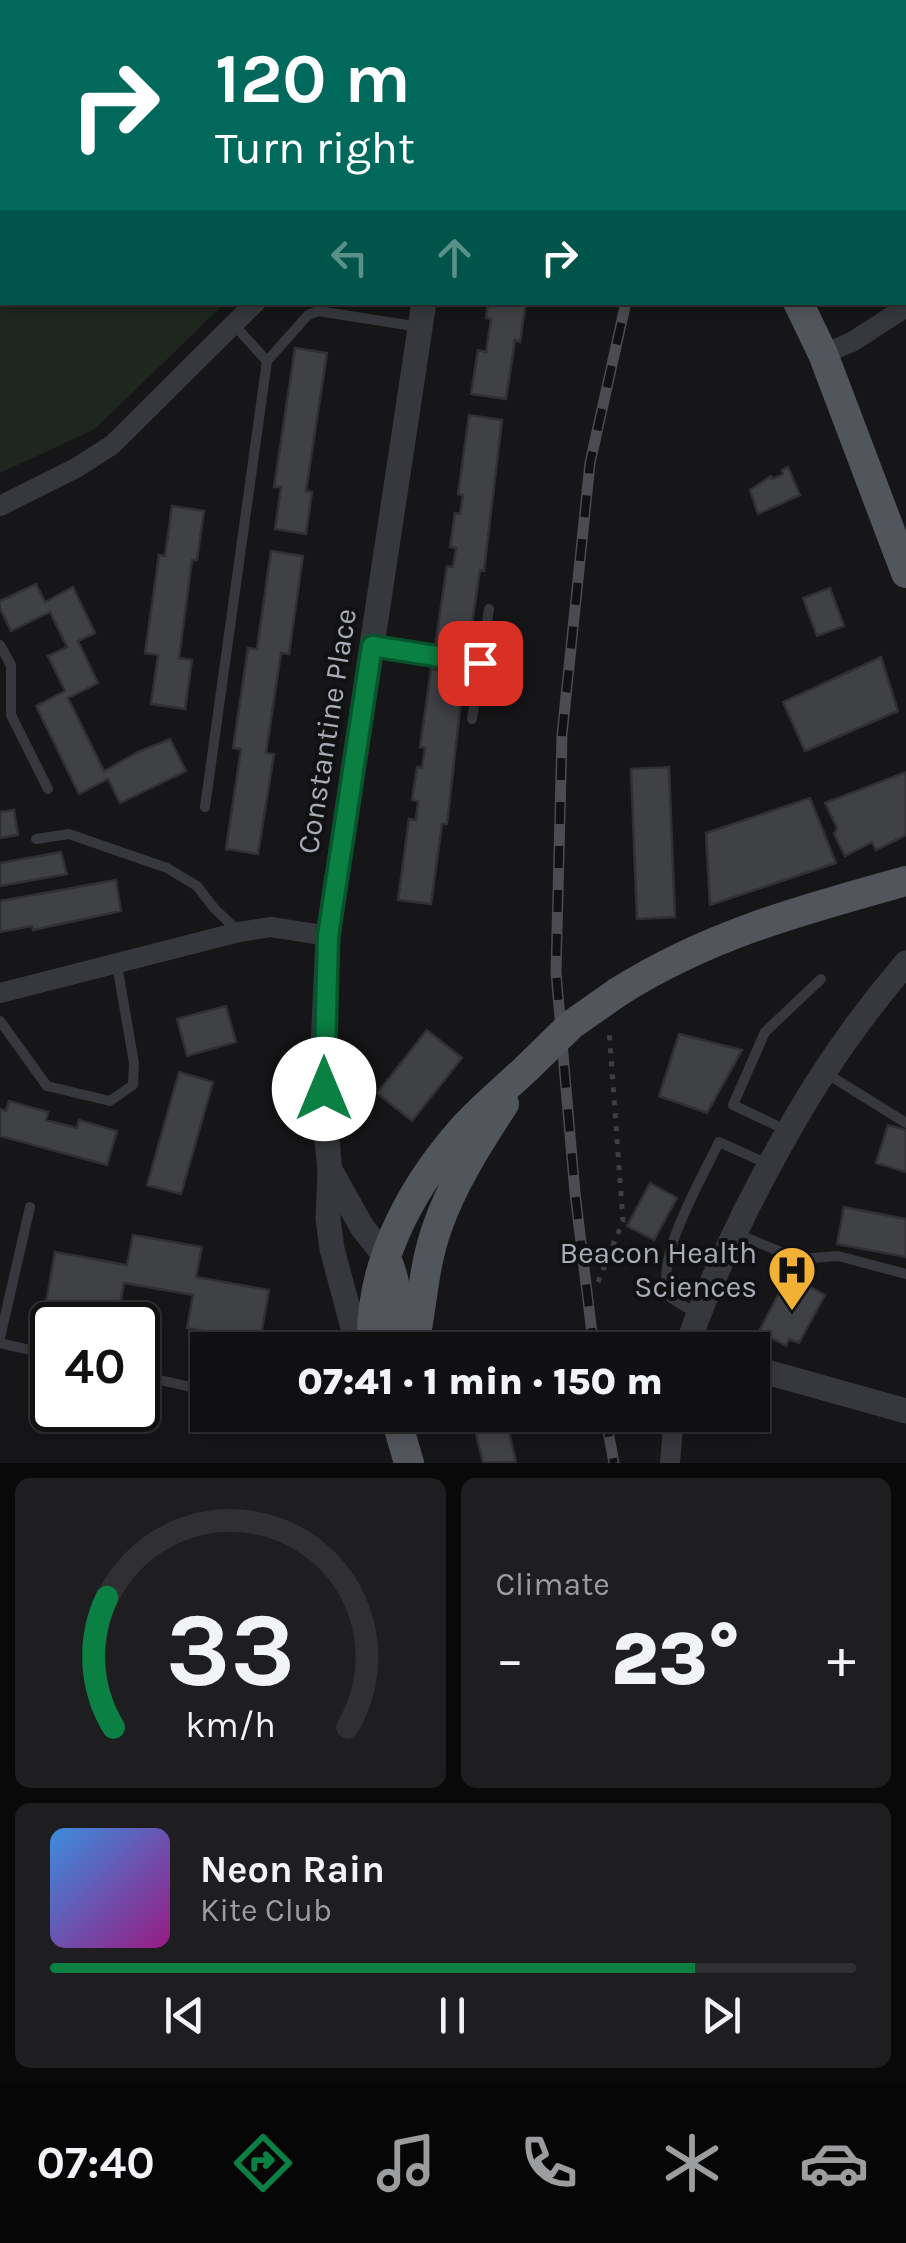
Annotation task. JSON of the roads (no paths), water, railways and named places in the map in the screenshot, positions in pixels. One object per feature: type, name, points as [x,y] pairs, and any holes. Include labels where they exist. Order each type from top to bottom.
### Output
[{"type":"main road","points":[[799,305],[823,354],[906,574]]},
{"type":"main road","points":[[374,1332],[385,1256],[415,1196],[460,1131],[571,1025],[613,996],[705,944],[794,912],[906,881]]},
{"type":"main road","points":[[416,1332],[437,1228],[451,1195],[527,1068]]},
{"type":"main road","points":[[385,1256],[397,1291],[399,1332]]},
{"type":"main road","points":[[401,1432],[409,1463]]},
{"type":"street","points":[[0,506],[112,445],[253,305]]},
{"type":"street","points":[[823,354],[852,342],[906,307]]},
{"type":"street","name":"Constantine Place","points":[[354,1332],[328,1219],[330,1171],[324,1119],[323,1048],[328,936],[422,315]]},
{"type":"street","points":[[0,993],[239,932],[270,927],[328,936]]},
{"type":"street","points":[[693,1332],[735,1233],[786,1130],[849,1032],[906,963]]},
{"type":"street","name":"Constantine Place","points":[[330,1171],[354,1216],[385,1256]]},
{"type":"street","points":[[770,1373],[906,1411]]},
{"type":"street","points":[[670,1463],[673,1432]]},
{"type":"lane","points":[[205,806],[266,361],[308,314],[318,311],[422,315]]},
{"type":"lane","points":[[235,326],[266,361]]},
{"type":"lane","points":[[472,719],[489,609]]},
{"type":"lane","points":[[0,645],[11,664],[11,715],[48,789]]},
{"type":"lane","points":[[372,646],[480,663]]},
{"type":"lane","points":[[36,839],[69,834],[168,868],[197,886],[239,932]]},
{"type":"lane","points":[[0,1021],[47,1086],[110,1100],[133,1086],[134,1064],[117,965]]},
{"type":"lane","points":[[786,1130],[734,1104],[765,1032],[821,979]]},
{"type":"lane","points":[[823,1071],[906,1123]]},
{"type":"lane","points":[[698,1314],[671,1298],[664,1278],[669,1253],[719,1142],[769,1164]]},
{"type":"lane","points":[[30,1207],[3,1310],[0,1341],[30,1349]]},
{"type":"lane","points":[[735,1233],[798,1258],[838,1256],[906,1274]]},
{"type":"lane","points":[[160,1380],[190,1387]]},
{"type":"railway","points":[[592,1332],[556,972],[562,735],[590,463],[625,305]]},
{"type":"railway","points":[[608,1432],[614,1463]]},
{"type":"place","name":"Beacon Health Sciences","points":[[792,1312]]}]
